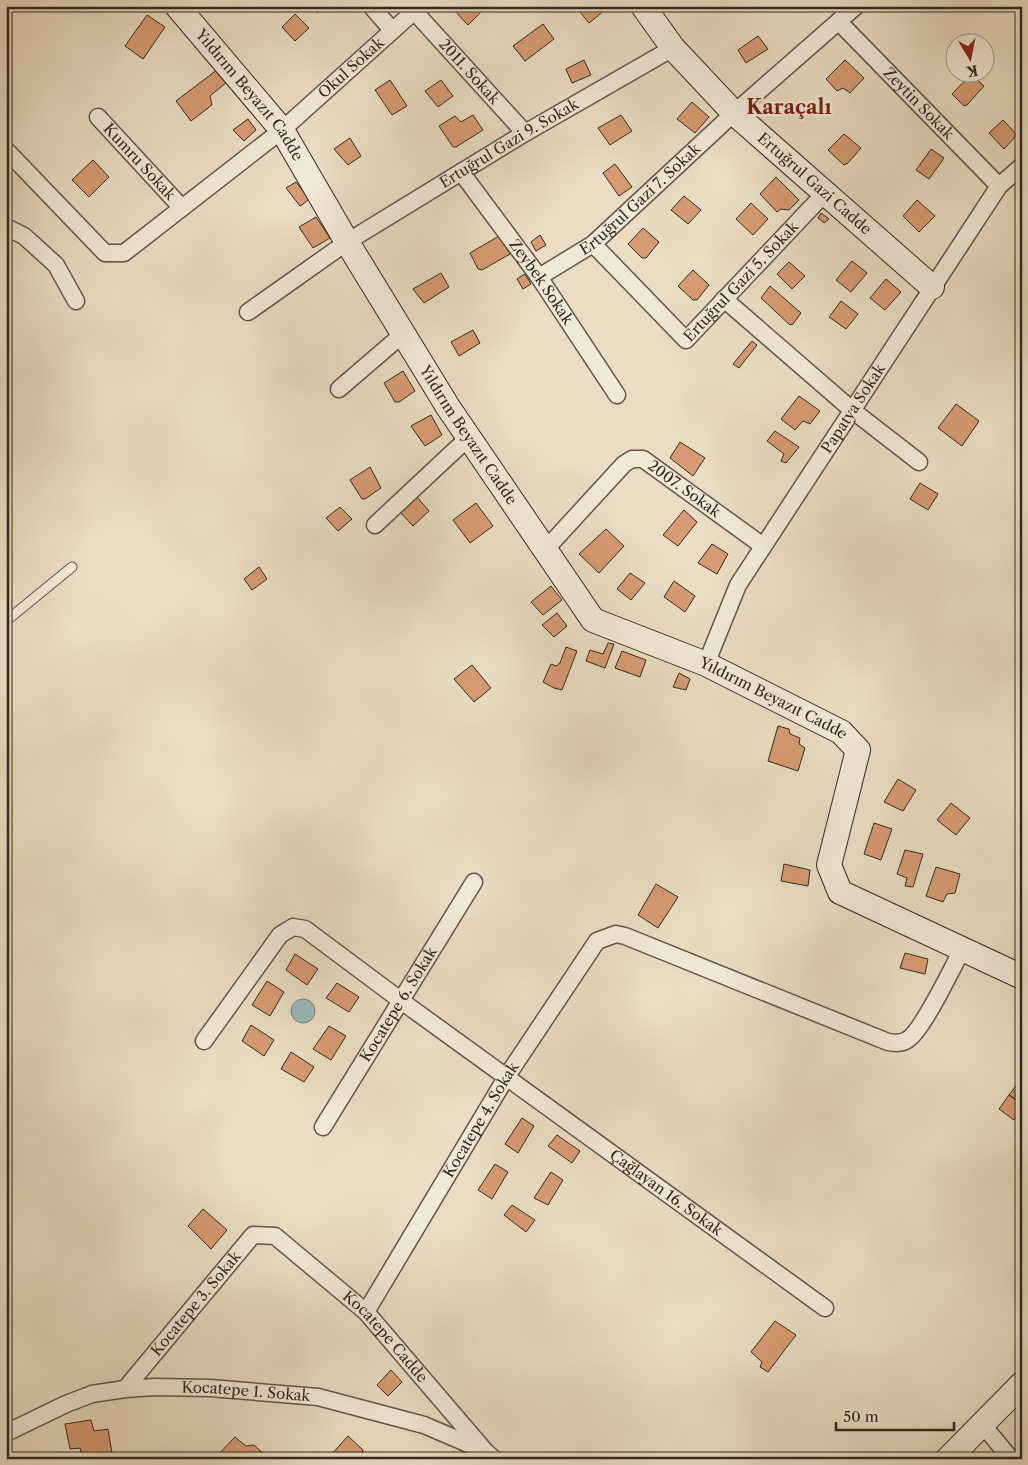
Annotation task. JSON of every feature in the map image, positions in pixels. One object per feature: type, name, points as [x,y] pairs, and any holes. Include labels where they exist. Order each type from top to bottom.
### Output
[{"type":"street","name":"Yıldırım Beyazıt Cadde","points":[[178,6],[282,130],[347,242],[469,438],[593,620],[706,664],[841,732],[858,750],[829,865],[840,892],[962,950]]},
{"type":"street","points":[[370,6],[392,30]]},
{"type":"street","name":"Ertuğrul Gazi Cadde","points":[[643,6],[673,48],[734,113],[932,287]]},
{"type":"street","name":"Ertuğrul Gazi 7. Sokak","points":[[539,277],[593,244],[734,113],[856,6]]},
{"type":"street","name":"Okul Sokak","points":[[6,150],[105,253],[124,253],[282,130],[417,8]]},
{"type":"street","name":"2011. Sokak","points":[[417,8],[525,134]]},
{"type":"street","name":"Zeytin Sokak","points":[[839,22],[998,186]]},
{"type":"street","name":"Ertuğrul Gazi 9. Sokak","points":[[248,312],[347,242],[461,172],[673,48]]},
{"type":"street","name":"Kumru Sokak","points":[[98,117],[182,208]]},
{"type":"street","name":"Papatya Sokak","points":[[706,664],[738,585],[998,186],[1022,166]]},
{"type":"street","name":"Zeybek Sokak","points":[[461,172],[539,277],[617,395]]},
{"type":"street","name":"Ertuğrul Gazi 5. Sokak","points":[[593,244],[686,340],[825,193]]},
{"type":"street","points":[[6,226],[24,236],[56,264],[76,301]]},
{"type":"street","points":[[724,298],[852,410],[918,462]]},
{"type":"street","points":[[339,389],[403,334]]},
{"type":"street","points":[[375,525],[469,438]]},
{"type":"street","name":"2007. Sokak","points":[[545,550],[624,464],[632,459],[643,459],[763,546]]},
{"type":"street","name":"Kocatepe 6. Sokak","points":[[323,1127],[474,882]]},
{"type":"street","name":"Çağlayan 16. Sokak","points":[[204,1041],[280,934],[293,927],[305,929],[825,1308]]},
{"type":"street","name":"Kocatepe 4. Sokak","points":[[366,1312],[507,1076],[597,942],[616,934],[625,936],[888,1042],[898,1043],[907,1041],[922,1023],[962,950]]},
{"type":"street","points":[[962,950],[1022,978]]},
{"type":"street","name":"Kocatepe 3. Sokak","points":[[125,1389],[253,1235],[275,1236]]},
{"type":"street","name":"Kocatepe Cadde","points":[[275,1236],[366,1312],[489,1455]]},
{"type":"street","points":[[948,1459],[1022,1384]]},
{"type":"street","name":"Kocatepe 1. Sokak","points":[[6,1433],[66,1404],[92,1394],[155,1387],[210,1388],[318,1397],[424,1425],[489,1455]]},
{"type":"street","points":[[982,1424],[1011,1459]]},
{"type":"lane","points":[[6,621],[72,567]]},
{"type":"water","points":[[298,999],[308,999],[315,1006],[315,1016],[308,1023],[298,1023],[291,1016],[291,1006]]},
{"type":"building","points":[[311,6],[326,6],[317,13]]},
{"type":"building","points":[[454,6],[479,6],[483,10],[468,25],[452,8]]},
{"type":"building","points":[[585,6],[610,6],[589,23],[579,11]]},
{"type":"building","points":[[295,14],[309,28],[295,41],[282,27]]},
{"type":"building","points":[[147,15],[165,27],[143,59],[125,46]]},
{"type":"building","points":[[543,24],[554,39],[525,61],[513,46]]},
{"type":"building","points":[[758,36],[768,49],[746,63],[738,50]]},
{"type":"building","points":[[584,60],[591,75],[572,83],[566,69]]},
{"type":"building","points":[[845,60],[864,78],[850,93],[843,88],[837,91],[826,79]]},
{"type":"building","points":[[218,69],[227,82],[210,96],[212,105],[191,121],[176,101]]},
{"type":"building","points":[[390,80],[407,106],[392,115],[375,90]]},
{"type":"building","points":[[441,80],[453,96],[438,107],[425,91]]},
{"type":"building","points":[[963,82],[980,82],[984,86],[964,106],[952,94]]},
{"type":"building","points":[[692,102],[709,117],[695,133],[677,119]]},
{"type":"building","points":[[473,115],[483,130],[453,147],[439,126],[455,116],[461,122]]},
{"type":"building","points":[[621,115],[632,131],[610,145],[598,128]]},
{"type":"building","points":[[248,119],[256,130],[244,141],[233,130]]},
{"type":"building","points":[[1003,120],[1017,135],[1004,149],[989,133]]},
{"type":"building","points":[[844,134],[861,148],[844,165],[828,150]]},
{"type":"building","points":[[350,138],[361,156],[348,165],[334,149]]},
{"type":"building","points":[[931,149],[944,158],[929,179],[916,170]]},
{"type":"building","points":[[93,160],[109,177],[89,197],[72,180]]},
{"type":"building","points":[[615,164],[632,187],[619,196],[603,173]]},
{"type":"building","points":[[776,177],[799,200],[789,210],[781,209],[777,212],[760,194]]},
{"type":"building","points":[[296,182],[309,199],[300,206],[286,188]]},
{"type":"building","points":[[684,196],[701,210],[688,224],[671,210]]},
{"type":"building","points":[[917,200],[935,216],[919,232],[903,216]]},
{"type":"building","points":[[751,203],[768,219],[753,235],[736,219]]},
{"type":"building","points":[[821,213],[829,219],[824,223],[818,218]]},
{"type":"building","points":[[316,217],[330,238],[313,248],[299,227]]},
{"type":"building","points":[[643,228],[659,242],[646,258],[642,258],[628,244]]},
{"type":"building","points":[[540,235],[546,245],[536,251],[531,242]]},
{"type":"building","points":[[499,236],[510,254],[482,270],[478,269],[470,253]]},
{"type":"building","points":[[852,261],[867,273],[851,292],[836,280]]},
{"type":"building","points":[[789,262],[805,276],[792,289],[777,274]]},
{"type":"building","points":[[693,270],[709,285],[697,300],[693,300],[678,286]]},
{"type":"building","points":[[441,273],[449,287],[424,303],[413,289]]},
{"type":"building","points":[[525,274],[531,284],[523,289],[517,279]]},
{"type":"building","points":[[886,279],[901,292],[885,310],[870,298]]},
{"type":"building","points":[[770,286],[801,313],[793,324],[790,325],[761,298]]},
{"type":"building","points":[[841,301],[858,314],[846,329],[829,317]]},
{"type":"building","points":[[473,330],[480,343],[459,356],[451,342]]},
{"type":"building","points":[[752,341],[757,345],[739,368],[733,364]]},
{"type":"building","points":[[403,371],[415,391],[399,402],[395,402],[384,383]]},
{"type":"building","points":[[799,396],[820,411],[810,424],[803,421],[795,430],[781,419]]},
{"type":"building","points":[[956,404],[979,421],[962,446],[938,428]]},
{"type":"building","points":[[431,415],[442,435],[425,446],[411,426]]},
{"type":"building","points":[[775,431],[799,447],[786,463],[781,461],[784,454],[767,441]]},
{"type":"building","points":[[680,442],[705,458],[693,476],[670,458]]},
{"type":"building","points":[[370,467],[381,488],[365,499],[362,499],[350,480]]},
{"type":"building","points":[[920,483],[938,494],[928,510],[910,499]]},
{"type":"building","points":[[417,497],[429,511],[413,526],[400,512]]},
{"type":"building","points":[[476,503],[493,526],[470,543],[453,520]]},
{"type":"building","points":[[340,507],[352,519],[338,531],[326,518]]},
{"type":"building","points":[[684,510],[697,522],[678,546],[663,535]]},
{"type":"building","points":[[606,529],[624,546],[599,573],[579,554]]},
{"type":"building","points":[[712,544],[728,554],[717,574],[698,563]]},
{"type":"building","points":[[259,567],[267,579],[252,590],[244,579]]},
{"type":"building","points":[[630,573],[645,583],[631,600],[617,589]]},
{"type":"building","points":[[674,581],[695,596],[685,612],[664,597]]},
{"type":"building","points":[[551,586],[562,600],[543,615],[531,602]]},
{"type":"building","points":[[557,613],[567,626],[554,637],[542,625]]},
{"type":"building","points":[[608,643],[614,644],[605,668],[586,661],[590,650],[603,654]]},
{"type":"building","points":[[566,647],[577,651],[562,690],[543,682],[551,664],[556,666],[560,663]]},
{"type":"building","points":[[622,651],[646,660],[640,677],[615,668]]},
{"type":"building","points":[[472,665],[491,688],[474,702],[454,679]]},
{"type":"building","points":[[679,673],[690,679],[686,690],[673,687]]},
{"type":"building","points":[[778,726],[789,729],[790,734],[800,738],[799,744],[805,748],[798,771],[768,761]]},
{"type":"building","points":[[898,779],[916,790],[903,811],[884,802]]},
{"type":"building","points":[[951,803],[970,818],[956,835],[937,820]]},
{"type":"building","points":[[874,823],[892,829],[881,860],[864,854]]},
{"type":"building","points":[[905,850],[923,854],[913,887],[905,886],[907,878],[897,874]]},
{"type":"building","points":[[784,864],[810,870],[808,886],[781,881]]},
{"type":"building","points":[[936,867],[960,874],[955,893],[947,894],[943,902],[926,896]]},
{"type":"building","points":[[656,884],[678,897],[658,928],[638,915]]},
{"type":"building","points":[[905,953],[928,959],[925,974],[900,968]]},
{"type":"building","points":[[295,954],[318,969],[307,985],[286,970]]},
{"type":"building","points":[[267,981],[284,992],[270,1016],[252,1005]]},
{"type":"building","points":[[337,983],[359,997],[349,1012],[326,998]]},
{"type":"building","points":[[251,1025],[274,1040],[264,1056],[242,1041]]},
{"type":"building","points":[[329,1026],[346,1036],[331,1060],[313,1049]]},
{"type":"building","points":[[291,1052],[314,1067],[304,1082],[281,1069]]},
{"type":"building","points":[[1022,1078],[1022,1104],[1009,1095]]},
{"type":"building","points":[[1009,1095],[1022,1104],[1022,1109],[1014,1120],[999,1109]]},
{"type":"building","points":[[522,1118],[534,1126],[518,1153],[505,1144]]},
{"type":"building","points":[[557,1135],[580,1151],[572,1163],[548,1146]]},
{"type":"building","points":[[495,1164],[508,1172],[492,1199],[478,1190]]},
{"type":"building","points":[[551,1172],[563,1180],[548,1205],[534,1198]]},
{"type":"building","points":[[512,1205],[535,1220],[526,1232],[504,1215]]},
{"type":"building","points":[[203,1209],[227,1230],[211,1249],[188,1226]]},
{"type":"building","points":[[775,1321],[796,1335],[768,1372],[760,1367],[762,1362],[751,1352]]},
{"type":"building","points":[[391,1370],[402,1382],[388,1396],[377,1385]]},
{"type":"building","points":[[91,1420],[94,1431],[108,1429],[113,1459],[83,1459],[80,1448],[70,1449],[65,1424]]},
{"type":"building","points":[[348,1436],[363,1450],[361,1459],[334,1459],[331,1455]]},
{"type":"building","points":[[235,1437],[246,1446],[254,1445],[267,1457],[266,1459],[217,1459],[216,1457]]},
{"type":"district","name":"Karaçalı","points":[[789,107]]}]
